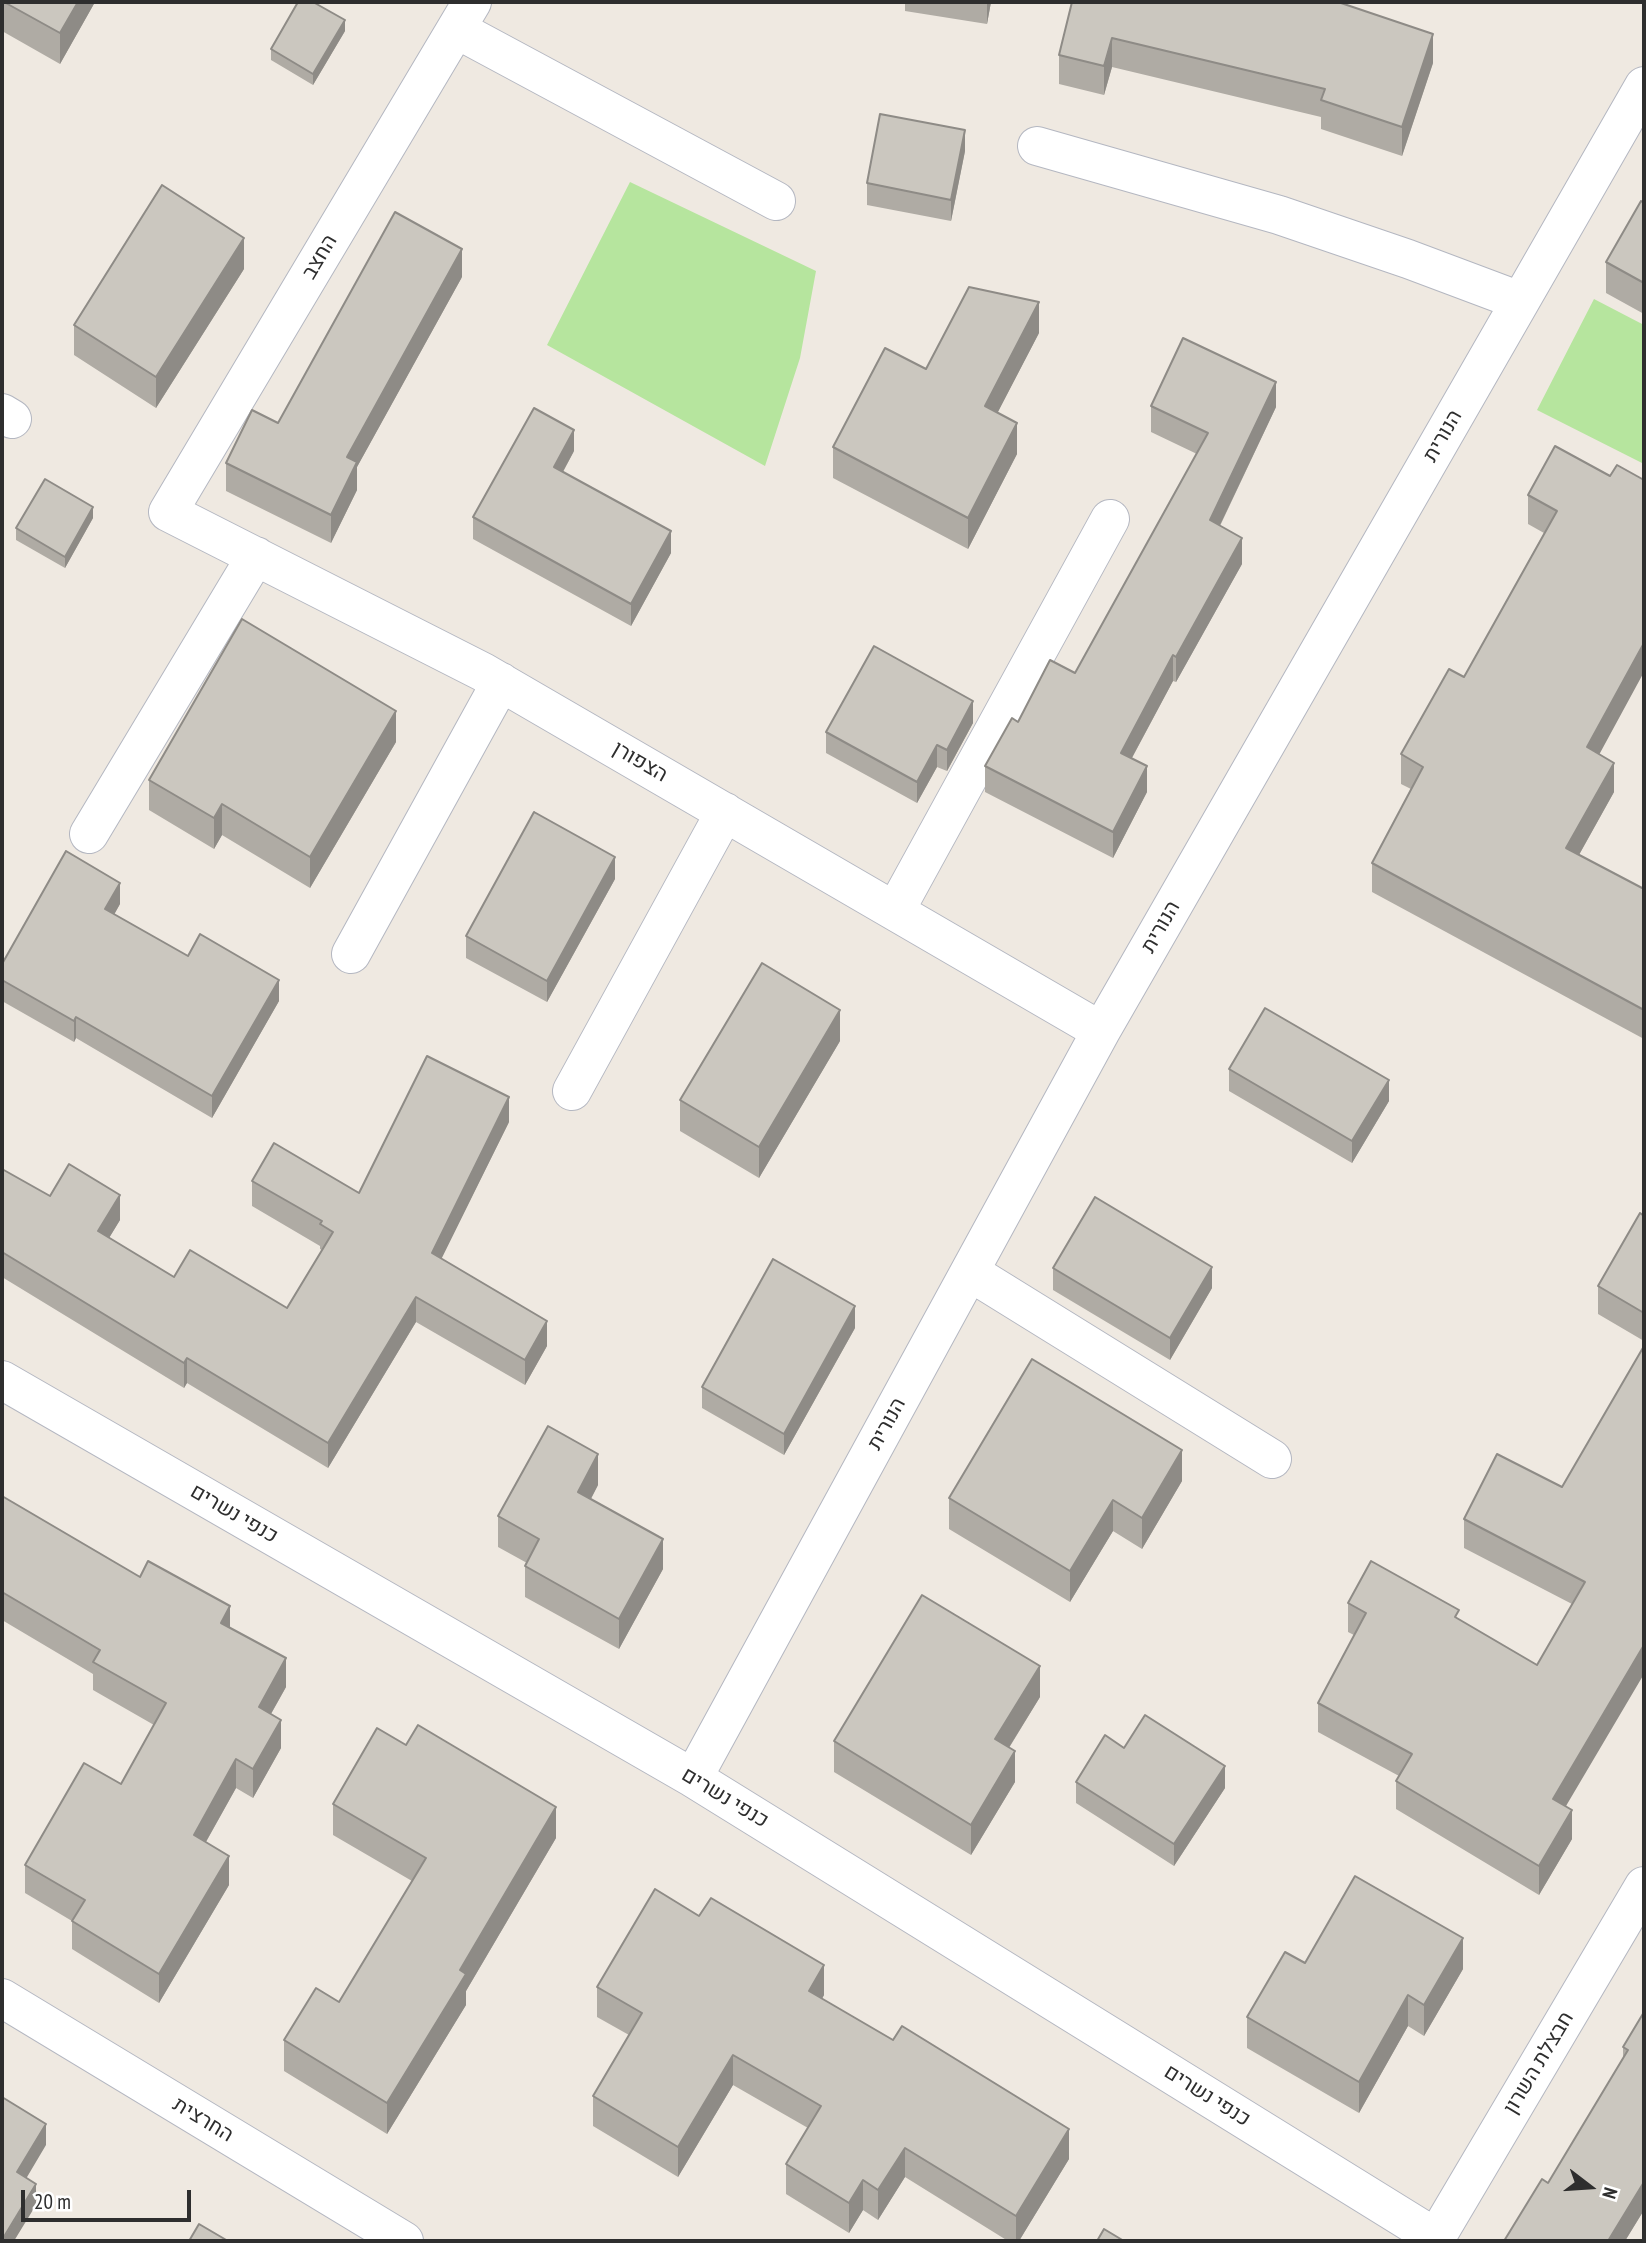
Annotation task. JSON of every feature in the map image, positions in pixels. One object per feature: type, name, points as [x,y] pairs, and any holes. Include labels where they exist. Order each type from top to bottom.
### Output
[{"type":"street","points":[[464,15],[776,201]]},
{"type":"street","name":"החצב","points":[[168,512],[464,15]]},
{"type":"street","name":"הנורית","points":[[693,1778],[1101,1031],[1644,86]]},
{"type":"street","points":[[1037,146],[1279,215],[1520,301]]},
{"type":"street","name":"הצפורן","points":[[168,512],[501,682],[1101,1031]]},
{"type":"street","points":[[895,911],[1110,519]]},
{"type":"street","points":[[89,834],[256,556]]},
{"type":"street","points":[[351,954],[501,682]]},
{"type":"street","points":[[572,1091],[725,812]]},
{"type":"street","points":[[970,1272],[1272,1459]]},
{"type":"street","name":"כנפי נשרים","points":[[2,1380],[693,1778],[1435,2240]]},
{"type":"street","name":"חבצלת השרון","points":[[1435,2240],[1644,1886]]},
{"type":"street","name":"החרצית","points":[[2,1998],[404,2241]]},
{"type":"green space","points":[[630,182],[816,271],[800,358],[765,466],[547,345]]},
{"type":"green space","points":[[1594,299],[1644,325],[1644,464],[1537,410]]},
{"type":"building","points":[[4,2],[78,2],[60,33]]},
{"type":"building","points":[[298,2],[313,2],[345,20],[313,74],[271,49]]},
{"type":"building","points":[[1072,2],[1338,2],[1433,34],[1402,127],[1321,100],[1325,89],[1112,38],[1104,66],[1059,55]]},
{"type":"building","points":[[880,114],[965,130],[951,200],[867,183]]},
{"type":"building","points":[[162,185],[244,238],[156,377],[74,325]]},
{"type":"building","points":[[1641,201],[1644,203],[1644,283],[1606,262]]},
{"type":"building","points":[[395,212],[462,249],[347,457],[357,462],[331,515],[226,463],[252,410],[278,423]]},
{"type":"building","points":[[969,287],[1039,302],[985,406],[1017,423],[968,518],[833,447],[885,348],[926,369]]},
{"type":"building","points":[[1183,338],[1276,382],[1210,520],[1242,538],[1176,657],[1173,655],[1121,753],[1147,766],[1113,832],[985,766],[1012,718],[1018,722],[1050,660],[1075,673],[1208,433],[1151,406]]},
{"type":"building","points":[[534,408],[574,430],[554,467],[671,531],[631,604],[473,517]]},
{"type":"building","points":[[1555,446],[1610,476],[1617,465],[1644,480],[1644,643],[1587,747],[1614,763],[1566,848],[1644,889],[1644,1010],[1372,863],[1423,767],[1401,754],[1449,669],[1464,677],[1557,511],[1528,495]]},
{"type":"building","points":[[45,479],[93,507],[65,557],[16,528]]},
{"type":"building","points":[[242,619],[396,711],[310,857],[222,804],[214,818],[149,780]]},
{"type":"building","points":[[874,646],[973,701],[947,750],[937,745],[917,782],[826,732]]},
{"type":"building","points":[[534,812],[615,857],[547,981],[466,936]]},
{"type":"building","points":[[66,851],[120,883],[105,909],[188,956],[200,934],[279,980],[212,1096],[76,1017],[74,1021],[2,980],[2,964]]},
{"type":"building","points":[[762,963],[840,1010],[759,1147],[680,1100]]},
{"type":"building","points":[[1265,1008],[1389,1080],[1352,1141],[1229,1069]]},
{"type":"building","points":[[427,1056],[509,1097],[432,1253],[547,1321],[525,1360],[416,1297],[328,1443],[187,1358],[184,1363],[2,1252],[2,1169],[50,1196],[69,1164],[120,1195],[98,1231],[174,1277],[190,1250],[287,1308],[333,1232],[320,1224],[322,1221],[252,1181],[274,1143],[359,1193]]},
{"type":"building","points":[[1095,1197],[1212,1267],[1170,1338],[1053,1268]]},
{"type":"building","points":[[1640,1213],[1644,1216],[1644,1313],[1598,1286]]},
{"type":"building","points":[[773,1259],[855,1306],[784,1434],[702,1387]]},
{"type":"building","points":[[1644,1346],[1644,1645],[1553,1799],[1572,1810],[1539,1866],[1396,1781],[1412,1754],[1318,1703],[1366,1613],[1348,1603],[1371,1561],[1459,1610],[1455,1617],[1537,1665],[1585,1582],[1464,1519],[1497,1454],[1562,1487]]},
{"type":"building","points":[[1032,1359],[1182,1450],[1142,1518],[1113,1500],[1070,1571],[949,1498]]},
{"type":"building","points":[[548,1426],[598,1454],[578,1492],[663,1539],[619,1619],[525,1566],[539,1539],[498,1516]]},
{"type":"building","points":[[2,1496],[140,1577],[148,1561],[230,1606],[221,1623],[286,1658],[259,1707],[281,1720],[253,1769],[236,1759],[194,1835],[229,1856],[159,1974],[72,1921],[85,1900],[25,1865],[84,1763],[121,1784],[166,1703],[93,1662],[100,1650],[2,1592]]},
{"type":"building","points":[[922,1595],[1040,1666],[995,1739],[1015,1751],[971,1825],[834,1741]]},
{"type":"building","points":[[1145,1715],[1225,1766],[1174,1844],[1076,1782],[1105,1735],[1124,1748]]},
{"type":"building","points":[[418,1725],[556,1807],[460,1970],[466,1974],[387,2103],[284,2040],[316,1988],[339,2002],[426,1858],[333,1804],[377,1728],[406,1745]]},
{"type":"building","points":[[1355,1876],[1463,1938],[1424,2005],[1408,1995],[1359,2082],[1247,2017],[1285,1952],[1305,1963]]},
{"type":"building","points":[[655,1889],[699,1916],[711,1898],[824,1965],[809,1991],[893,2040],[902,2026],[1069,2129],[1016,2216],[905,2148],[878,2190],[863,2180],[849,2203],[786,2164],[821,2106],[733,2055],[678,2147],[593,2096],[642,2013],[597,1987]]},
{"type":"building","points":[[1644,2012],[1644,2182],[1608,2241],[1504,2241],[1542,2179],[1548,2183],[1628,2050],[1623,2047]]},
{"type":"building","points":[[2,2097],[46,2124],[17,2172],[36,2184],[2,2240]]},
{"type":"building","points":[[199,2224],[228,2241],[189,2241]]},
{"type":"building","points":[[1104,2229],[1124,2241],[1097,2241]]}]
